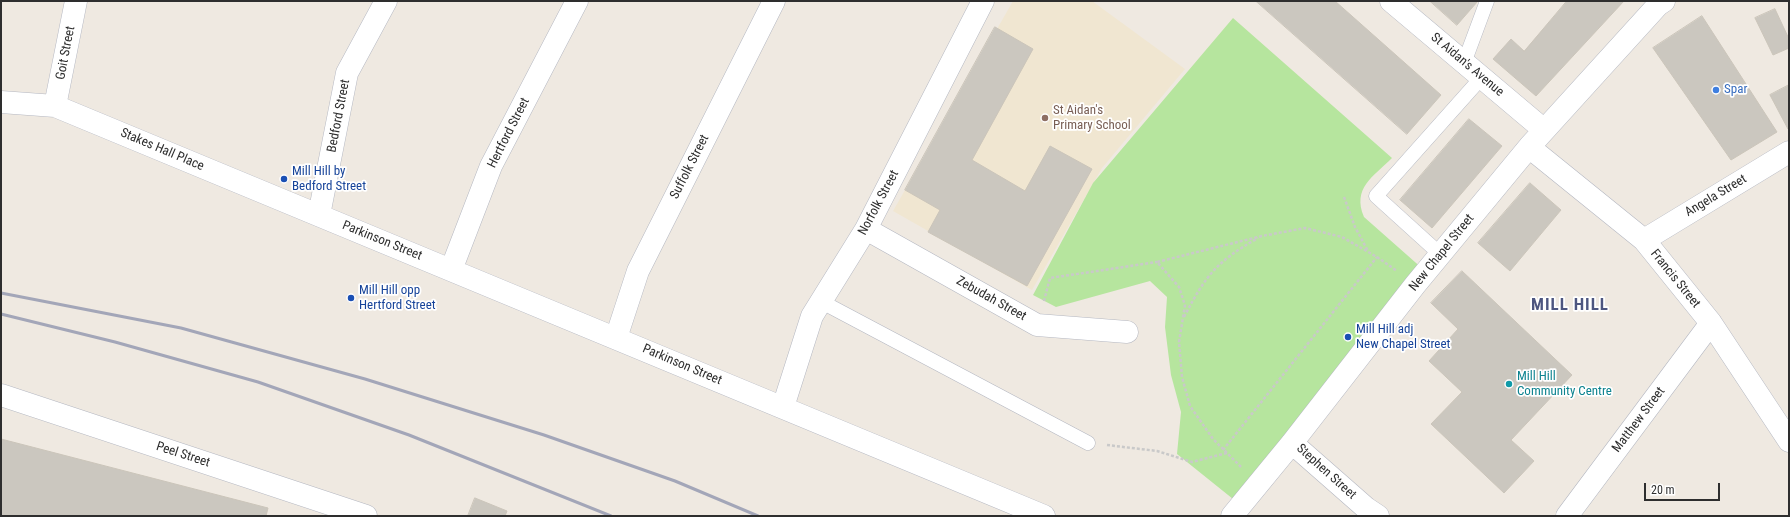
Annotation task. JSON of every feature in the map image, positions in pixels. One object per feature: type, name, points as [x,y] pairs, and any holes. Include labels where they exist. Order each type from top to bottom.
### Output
[{"type":"street","name":"Goit Street","points":[[56,106],[76,1]]},
{"type":"street","name":"Bedford Street","points":[[319,215],[347,73],[386,1]]},
{"type":"street","name":"Hertford Street","points":[[451,270],[491,166],[578,1]]},
{"type":"street","name":"Suffolk Street","points":[[616,338],[638,271],[774,1]]},
{"type":"street","name":"Norfolk Street","points":[[783,407],[812,316],[866,229],[983,1]]},
{"type":"street","name":"St Aidan's Avenue","points":[[1391,1],[1544,130]]},
{"type":"street","name":"New Chapel Street","points":[[1232,516],[1292,443],[1415,285],[1529,147],[1658,5],[1664,1]]},
{"type":"street","name":"Stakes Hall Place","points":[[1,102],[56,106],[319,215]]},
{"type":"street","name":"Francis Street","points":[[1529,147],[1644,240],[1711,323],[1789,441]]},
{"type":"street","name":"Angela Street","points":[[1644,240],[1789,152]]},
{"type":"street","name":"Parkinson Street","points":[[319,215],[1044,516]]},
{"type":"street","name":"Zebudah Street","points":[[866,229],[1037,325],[1127,332]]},
{"type":"street","name":"Matthew Street","points":[[1567,516],[1711,323]]},
{"type":"street","name":"Peel Street","points":[[1,395],[366,516]]},
{"type":"street","name":"Stephen Street","points":[[1292,443],[1366,508],[1378,516]]},
{"type":"lane","points":[[1464,63],[1487,1]]},
{"type":"lane","points":[[1440,254],[1376,196],[1482,77]]},
{"type":"lane","points":[[820,301],[1088,443]]},
{"type":"path","points":[[1344,197],[1354,227],[1369,252]]},
{"type":"path","points":[[1037,325],[1050,278],[1157,262],[1262,236],[1305,228],[1342,237],[1377,257],[1415,285]]},
{"type":"path","points":[[1183,320],[1199,287],[1213,269],[1234,252],[1262,236]]},
{"type":"path","points":[[1223,450],[1377,257]]},
{"type":"path","points":[[1157,262],[1179,287],[1185,305],[1179,342],[1182,377],[1190,406],[1213,439],[1258,484]]},
{"type":"path","points":[[1088,443],[1158,451],[1192,462],[1227,453]]},
{"type":"shaded area","name":"St Aidan's Primary School","points":[[1013,1],[1092,1],[1185,69],[1102,168],[1032,290],[893,211]]},
{"type":"green space","points":[[1233,18],[1392,158],[1366,184],[1361,198],[1361,207],[1364,217],[1424,270],[1233,499],[1177,454],[1181,412],[1171,375],[1165,327],[1167,297],[1150,281],[1056,307],[1033,295],[1093,183]]},
{"type":"building","points":[[1256,1],[1335,1],[1441,95],[1407,134]]},
{"type":"building","points":[[1430,1],[1478,1],[1457,25]]},
{"type":"building","points":[[1567,1],[1624,1],[1536,96],[1493,59],[1511,39],[1524,51]]},
{"type":"building","points":[[1775,9],[1789,39],[1789,48],[1773,55],[1755,18]]},
{"type":"building","name":"Spar","points":[[1702,16],[1777,132],[1731,160],[1653,48]]},
{"type":"building","points":[[995,27],[1033,49],[972,160],[1025,191],[1050,146],[1092,169],[1027,286],[928,232],[940,210],[905,190]]},
{"type":"building","points":[[1789,85],[1789,129],[1788,129],[1770,95]]},
{"type":"building","points":[[1469,119],[1502,146],[1432,228],[1400,200]]},
{"type":"building","points":[[1530,183],[1561,210],[1510,271],[1478,243]]},
{"type":"building","name":"Mill Hill Community Centre","points":[[1462,271],[1572,375],[1511,440],[1534,461],[1504,493],[1431,424],[1462,392],[1429,361],[1458,329],[1431,303]]},
{"type":"building","points":[[1,439],[268,508],[266,516],[1,516]]},
{"type":"building","points":[[475,498],[507,511],[505,516],[468,516]]},
{"type":"railway","points":[[1,293],[181,328],[365,379],[544,435],[675,481],[758,516]]},
{"type":"railway","points":[[1,314],[115,342],[258,382],[409,435],[611,516]]},
{"type":"place","name":"Spar","points":[[1716,90]]},
{"type":"place","name":"St Aidan's Primary School","points":[[1045,118]]},
{"type":"place","name":"Mill Hill by Bedford Street","points":[[284,179]]},
{"type":"place","name":"Mill Hill opp Hertford Street","points":[[351,298]]},
{"type":"place","name":"Mill Hill adj New Chapel Street","points":[[1348,337]]},
{"type":"place","name":"Mill Hill Community Centre","points":[[1509,384]]},
{"type":"district","name":"MILL HILL","points":[[1570,306]]}]
